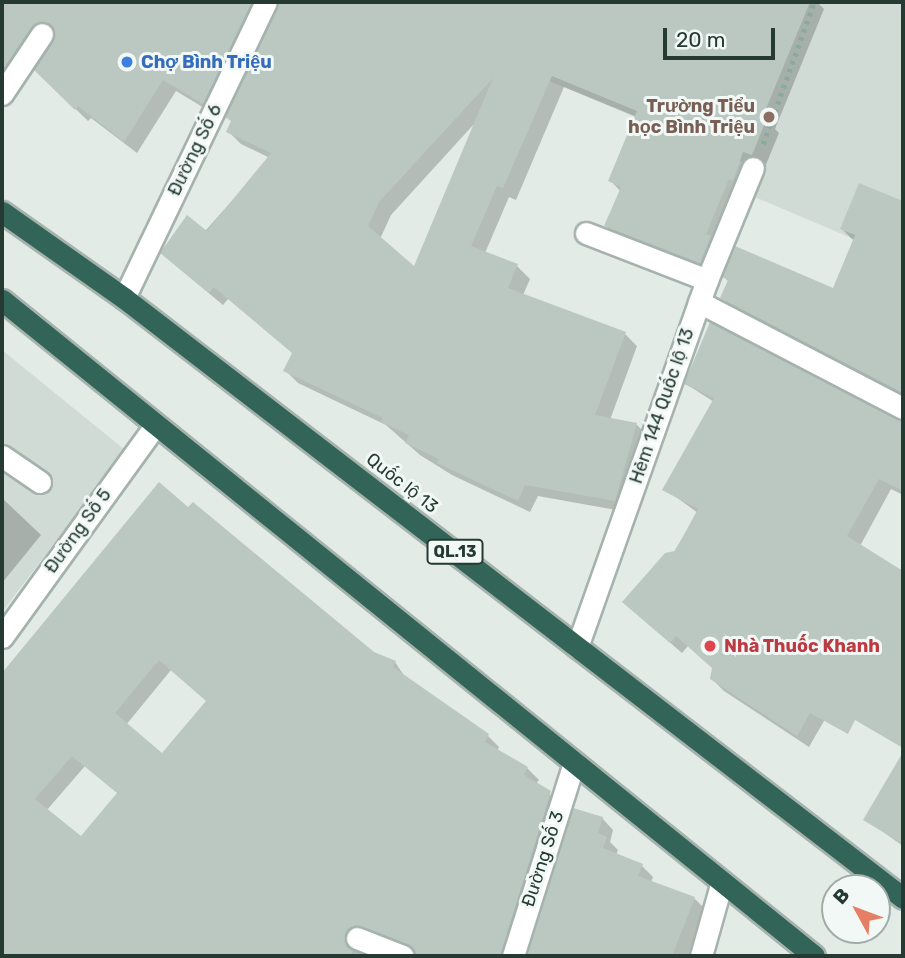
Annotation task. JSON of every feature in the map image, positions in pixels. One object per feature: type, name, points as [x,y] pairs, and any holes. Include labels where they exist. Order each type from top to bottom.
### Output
[{"type":"highway","name":"Quốc lộ 13","points":[[2,212],[124,298],[903,898]]},
{"type":"highway","points":[[2,300],[574,762],[721,885],[814,956]]},
{"type":"street","name":"Đường Số 6","points":[[124,298],[266,2]]},
{"type":"street","points":[[2,94],[42,34]]},
{"type":"street","name":"Hẻm 144 Quốc lộ 13","points":[[577,647],[699,302],[753,167]]},
{"type":"street","points":[[586,233],[708,280]]},
{"type":"street","points":[[699,302],[903,408]]},
{"type":"street","name":"Đường Số 5","points":[[2,636],[155,426]]},
{"type":"street","points":[[2,456],[40,482]]},
{"type":"street","name":"Đường Số 3","points":[[513,956],[574,762]]},
{"type":"street","points":[[701,956],[721,885]]},
{"type":"street","points":[[357,939],[403,956]]},
{"type":"path","points":[[753,167],[814,2]]},
{"type":"shaded area","name":"Trường Tiểu học Bình Triệu","points":[[554,2],[903,2],[903,260],[750,195],[747,164],[523,70]]},
{"type":"shaded area","points":[[2,350],[125,450],[2,612]]},
{"type":"building","points":[[2,2],[252,2],[203,104],[163,80],[124,142],[78,106],[75,110],[34,70],[55,36],[49,23],[32,26],[2,71]]},
{"type":"building","points":[[279,2],[810,2],[763,116],[767,118],[752,155],[743,152],[733,181],[729,179],[706,234],[711,236],[700,263],[604,226],[621,187],[608,181],[637,111],[552,76],[503,188],[497,186],[471,246],[518,264],[508,288],[626,332],[595,415],[637,423],[615,501],[525,485],[518,501],[437,463],[439,459],[405,443],[409,435],[381,422],[383,418],[283,371],[292,353],[214,287],[209,293],[160,253],[187,215],[207,231],[271,153],[226,132],[231,121],[225,117]],"holes":[[[493,78],[414,266],[368,226],[379,202]]]},
{"type":"building","points":[[859,183],[903,201],[903,393],[720,298],[728,280],[722,277],[735,246],[833,288],[855,235],[840,229]]},
{"type":"building","points":[[710,322],[903,421],[903,491],[879,479],[847,536],[903,571],[903,748],[855,720],[848,734],[810,713],[797,736],[710,679],[712,668],[676,636],[670,643],[622,602],[665,553],[675,551],[698,509],[662,490],[714,398],[684,384]]},
{"type":"building","points":[[159,482],[188,507],[193,502],[374,652],[396,661],[393,667],[489,734],[485,742],[528,767],[524,775],[551,791],[500,956],[416,956],[408,944],[356,925],[345,934],[346,946],[353,951],[350,956],[2,956],[2,673]],"holes":[[[159,660],[206,701],[162,753],[115,713]],[[72,756],[117,793],[81,836],[35,799]]]},
{"type":"building","points":[[903,752],[903,844],[863,820]]},
{"type":"building","points":[[573,808],[603,817],[598,833],[607,837],[603,848],[643,864],[638,876],[695,897],[672,956],[527,956]]},
{"type":"place","name":"Chợ Bình Triệu","points":[[127,62]]},
{"type":"place","name":"Trường Tiểu học Bình Triệu","points":[[769,117]]},
{"type":"place","name":"Nhà Thuốc Khanh","points":[[710,646]]}]
